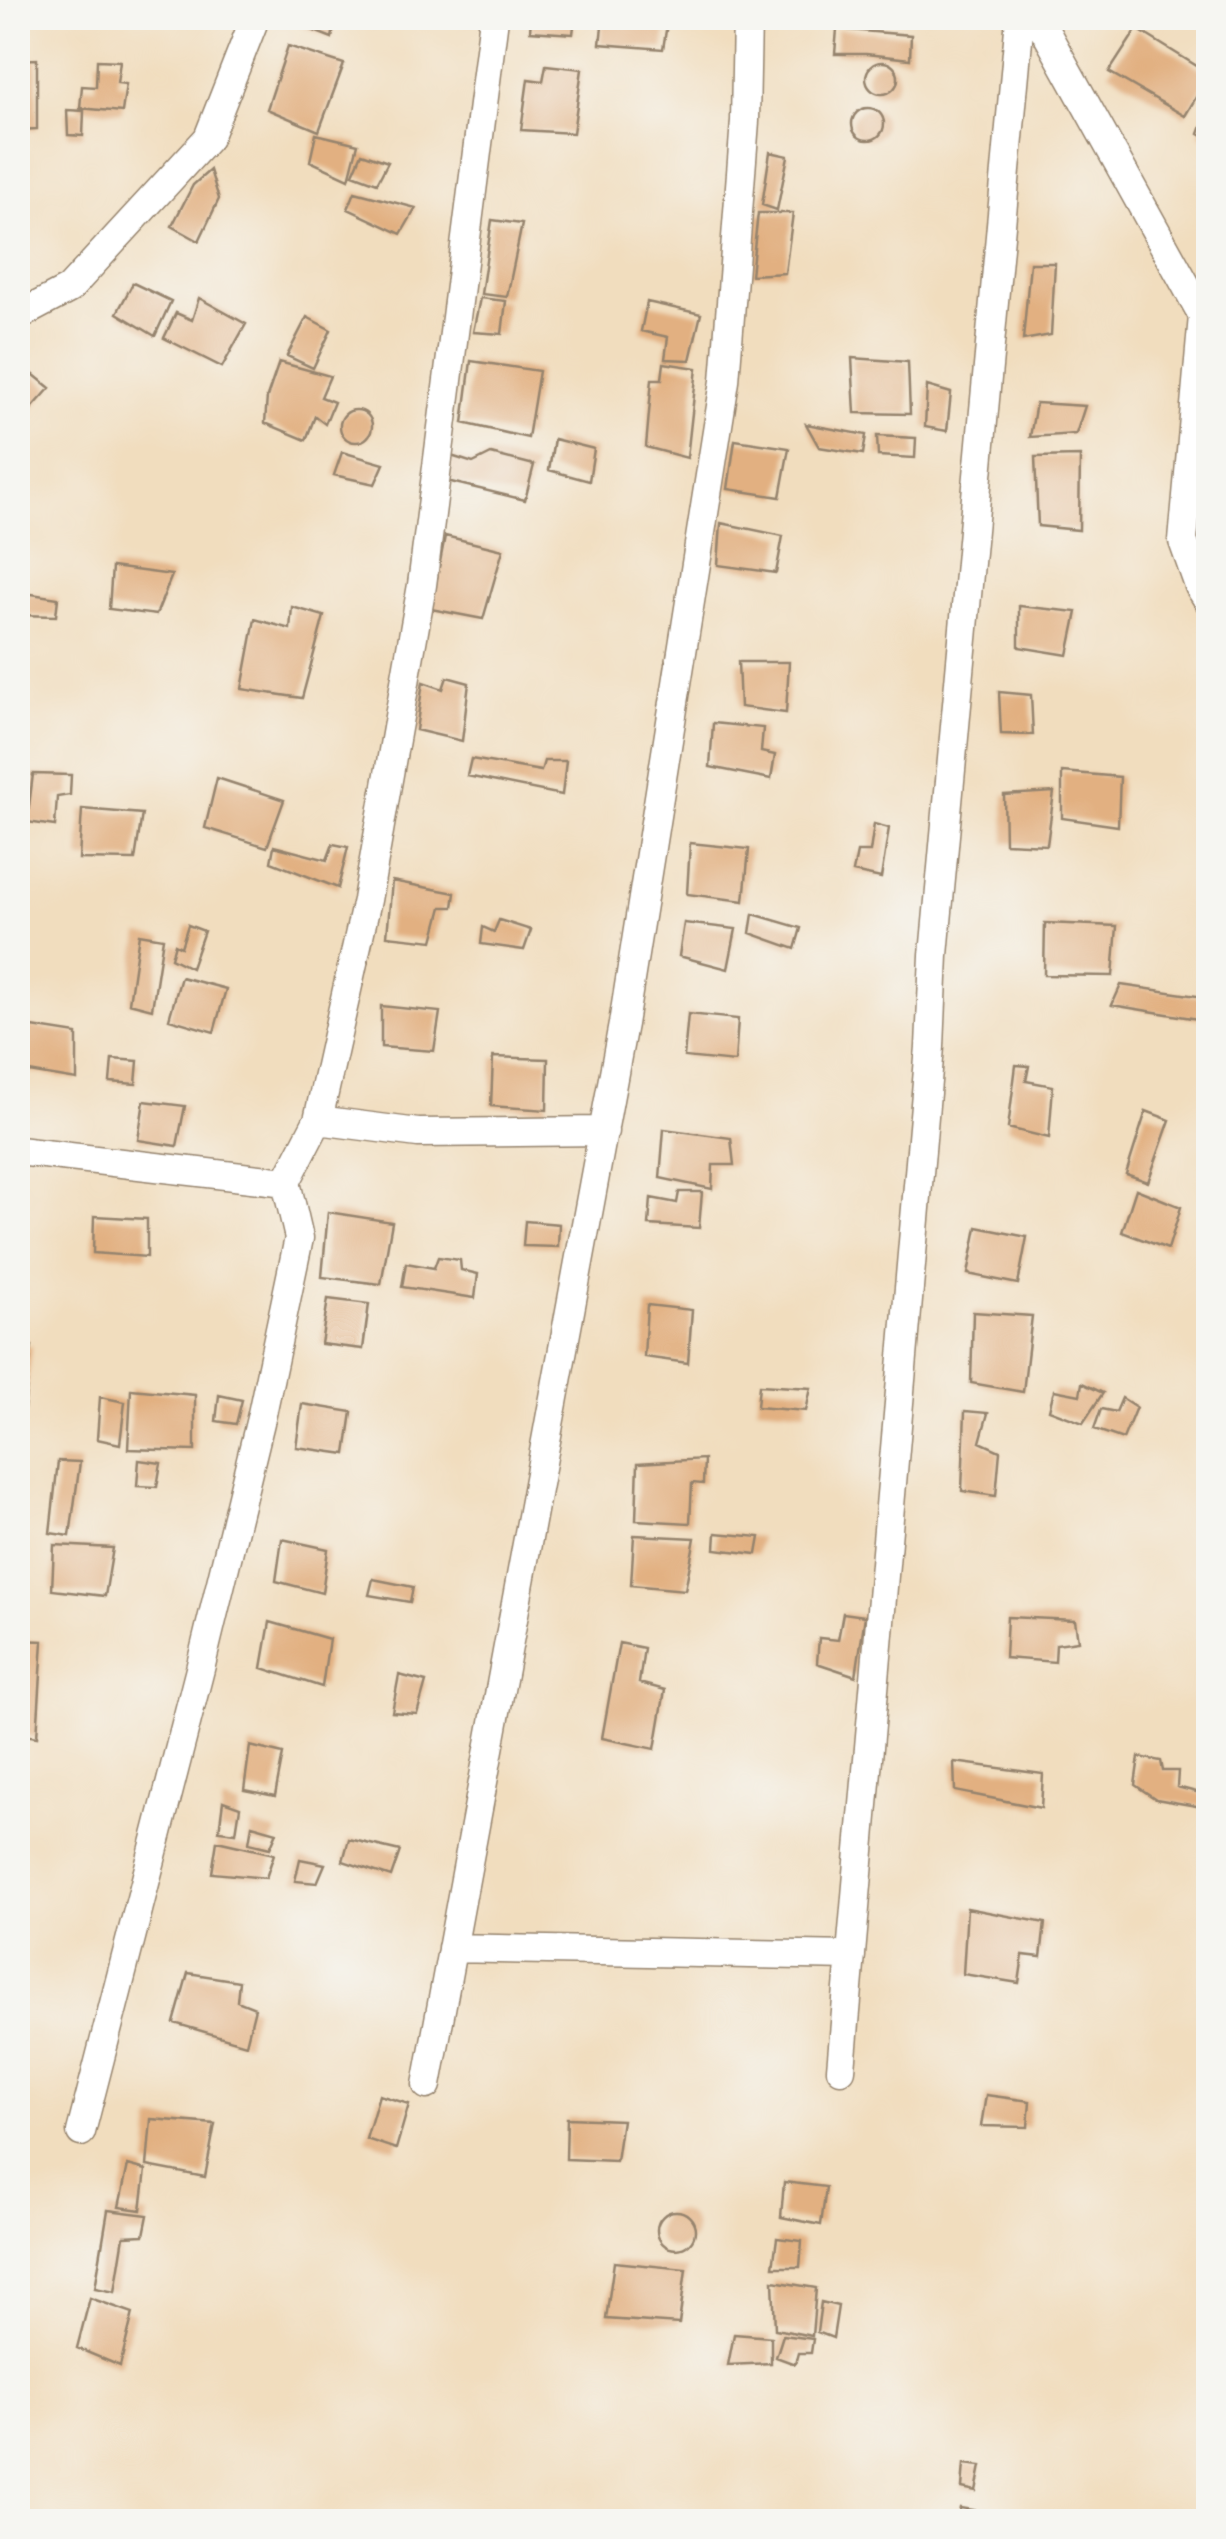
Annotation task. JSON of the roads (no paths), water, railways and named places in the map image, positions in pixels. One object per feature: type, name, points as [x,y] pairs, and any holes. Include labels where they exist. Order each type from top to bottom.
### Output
[{"type":"street","points":[[18,316],[69,289],[208,138],[254,18]]},
{"type":"street","points":[[81,2132],[266,1394],[299,1238],[286,1182],[318,1120],[368,900],[422,585],[494,18]]},
{"type":"street","points":[[427,2084],[604,1131],[725,381],[745,122],[747,18]]},
{"type":"street","points":[[841,2069],[928,1067],[934,955],[1020,18]]},
{"type":"street","points":[[1038,18],[1202,316],[1183,540],[1208,600]]},
{"type":"street","points":[[318,1120],[418,1133],[604,1131]]},
{"type":"street","points":[[18,1151],[286,1182]]},
{"type":"street","points":[[452,1948],[851,1956]]}]
